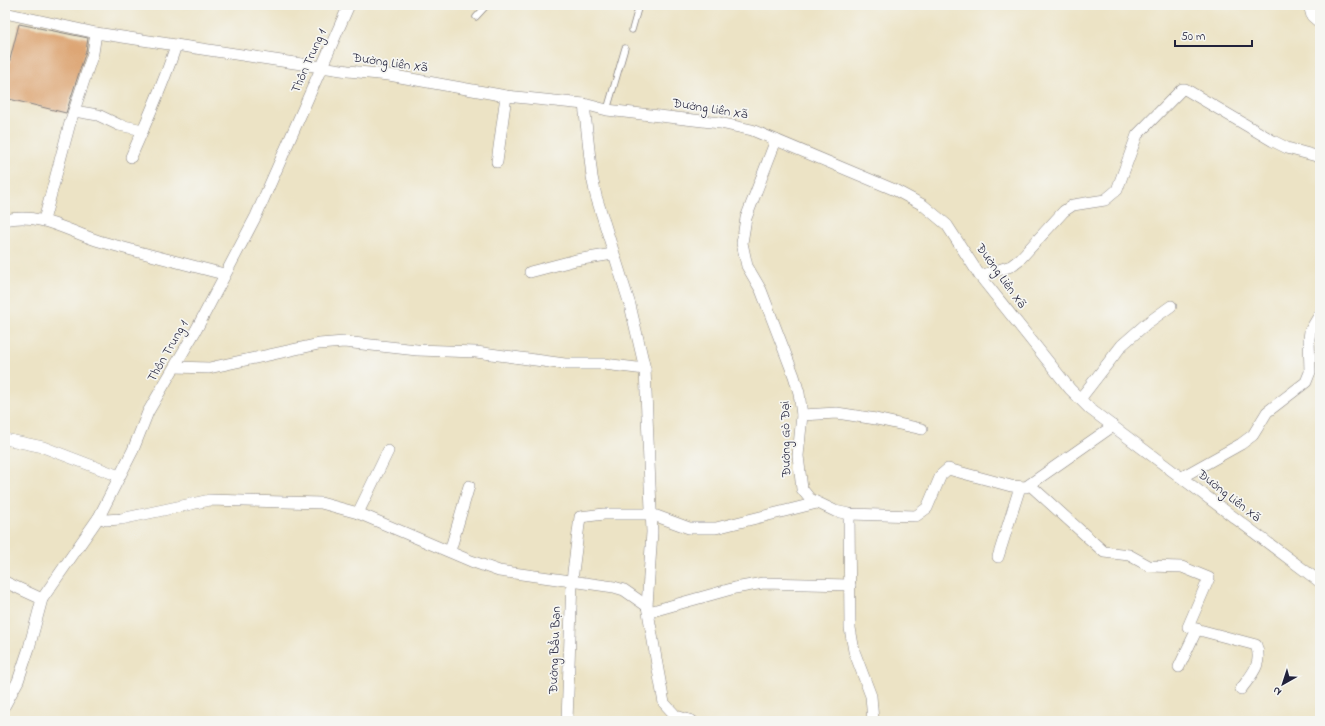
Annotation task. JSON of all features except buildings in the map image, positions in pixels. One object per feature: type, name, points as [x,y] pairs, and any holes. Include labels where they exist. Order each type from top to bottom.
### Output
[{"type":"street","name":"Thôn Trung 1","points":[[5,705],[18,681],[25,661],[42,599],[99,517],[133,450],[148,412],[196,330],[224,274],[256,216],[349,5]]},
{"type":"street","points":[[1309,5],[1312,16],[1320,23]]},
{"type":"street","name":"Đường Liên Xã","points":[[5,13],[96,33],[322,67],[389,75],[506,96],[584,104],[607,110],[720,123],[752,130],[894,190],[923,205],[947,225],[980,276],[1070,389],[1101,418],[1182,477],[1320,582]]},
{"type":"street","points":[[44,220],[74,111],[93,53],[96,33]]},
{"type":"street","points":[[131,157],[152,105],[163,86],[176,45]]},
{"type":"street","points":[[980,276],[1011,266],[1020,259],[1064,211],[1073,205],[1105,200],[1110,197],[1117,190],[1122,180],[1137,134],[1182,89],[1185,89],[1245,126],[1287,148],[1320,157]]},
{"type":"street","points":[[496,162],[506,96]]},
{"type":"street","points":[[584,104],[592,177],[613,254],[630,305],[645,369],[651,514],[648,609],[664,703],[676,716],[692,721]]},
{"type":"street","points":[[74,111],[98,115],[119,125],[143,130]]},
{"type":"street","name":"Đường Gò Đại","points":[[776,140],[746,218],[742,243],[746,266],[761,290],[794,376],[802,415],[798,456],[800,484],[805,494],[817,503],[835,512],[849,514],[916,516],[927,508],[941,475],[948,469],[1025,486]]},
{"type":"street","points":[[5,220],[14,218],[44,220],[97,240],[224,274]]},
{"type":"street","points":[[530,272],[576,260],[613,254]]},
{"type":"street","points":[[1080,398],[1122,345],[1146,324],[1171,306]]},
{"type":"street","points":[[1182,477],[1241,444],[1253,435],[1267,412],[1306,382],[1310,372],[1310,335],[1320,314]]},
{"type":"street","points":[[175,366],[209,368],[312,345],[344,342],[417,350],[476,352],[565,364],[604,364],[645,369]]},
{"type":"street","points":[[802,415],[837,413],[876,419],[922,429]]},
{"type":"street","points":[[998,557],[1025,486],[1113,426]]},
{"type":"street","points":[[5,439],[43,447],[120,476]]},
{"type":"street","points":[[358,513],[388,450]]},
{"type":"street","points":[[450,551],[469,486]]},
{"type":"street","points":[[1025,486],[1104,552],[1128,555],[1149,566],[1182,567],[1209,578],[1188,627],[1256,645],[1259,655],[1258,663],[1241,689]]},
{"type":"street","points":[[99,517],[106,520],[121,519],[204,501],[222,500],[321,503],[358,513],[498,571],[572,580],[624,590],[648,609]]},
{"type":"street","points":[[651,514],[689,528],[716,528],[817,503]]},
{"type":"street","name":"Đường Bầu Bạn","points":[[567,721],[572,580],[580,517],[604,514],[651,514]]},
{"type":"street","points":[[849,514],[852,640],[870,696],[873,721]]},
{"type":"street","points":[[5,582],[42,599]]},
{"type":"street","points":[[648,609],[762,583],[850,585]]},
{"type":"street","points":[[1179,667],[1197,629]]},
{"type":"lane","points":[[476,17],[487,5]]},
{"type":"lane","points":[[632,30],[639,5]]},
{"type":"lane","points":[[607,110],[625,48]]}]
